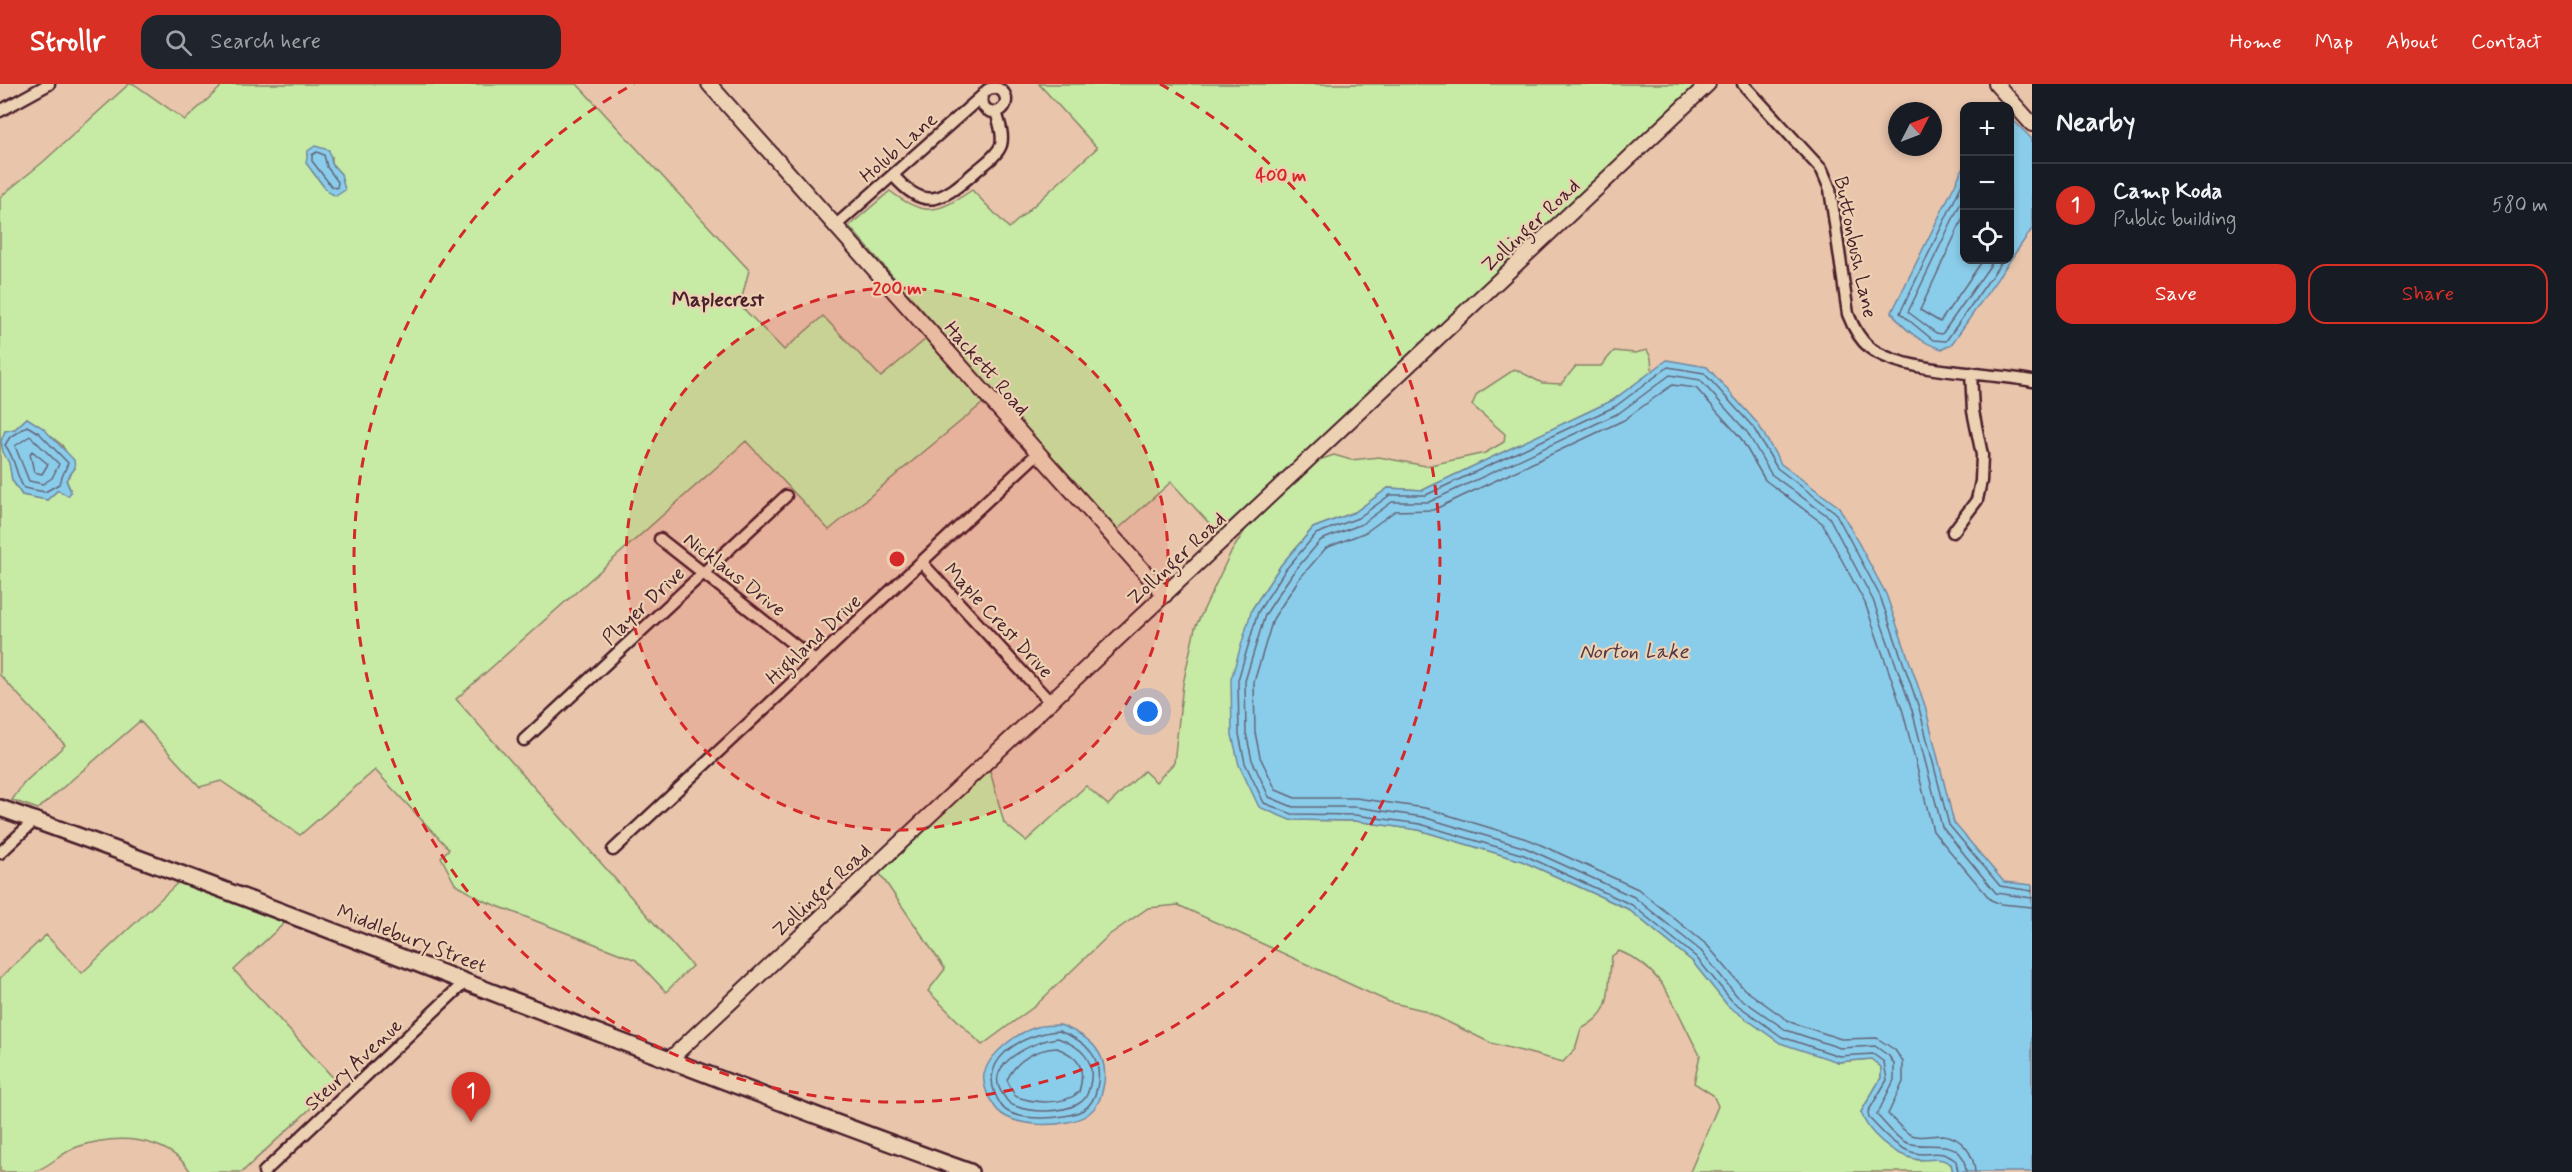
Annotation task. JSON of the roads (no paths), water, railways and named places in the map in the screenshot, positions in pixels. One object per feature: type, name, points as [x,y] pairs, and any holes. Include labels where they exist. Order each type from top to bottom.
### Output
[{"type":"main road","name":"Middlebury Street","points":[[0,808],[466,981],[807,1113],[970,1172]]},
{"type":"street","points":[[0,111],[49,84]]},
{"type":"street","name":"Hackett Road","points":[[709,84],[1165,595]]},
{"type":"street","name":"Zollinger Road","points":[[669,1060],[1708,84]]},
{"type":"street","name":"Buttonbush Lane","points":[[1743,84],[1822,170],[1830,189],[1848,314],[1856,332],[1871,348],[1899,362],[2032,381]]},
{"type":"street","points":[[1996,84],[2032,124]]},
{"type":"street","points":[[992,88],[1003,92],[1006,103],[996,112],[990,112],[983,107],[983,95],[992,88]]},
{"type":"street","name":"Holub Lane","points":[[835,226],[983,95]]},
{"type":"street","points":[[893,175],[912,195],[937,198],[948,195],[998,152],[1002,140],[996,112]]},
{"type":"street","points":[[1953,532],[1977,500],[1981,481],[1982,455],[1973,411],[1971,373]]},
{"type":"street","name":"Highland Drive","points":[[613,850],[1037,454]]},
{"type":"street","name":"Player Drive","points":[[524,740],[786,496]]},
{"type":"street","name":"Nicklaus Drive","points":[[660,539],[705,572],[815,661]]},
{"type":"street","name":"Maple Crest Drive","points":[[922,563],[1050,702]]},
{"type":"street","points":[[0,854],[35,820]]},
{"type":"street","name":"Steury Avenue","points":[[264,1172],[466,981]]},
{"type":"water","points":[[2014,121],[2032,139],[2032,229],[2014,255]]},
{"type":"water","points":[[315,146],[329,150],[332,164],[341,174],[345,190],[336,196],[328,192],[306,163],[308,151]]},
{"type":"water","points":[[1960,174],[1960,264],[2008,264],[1951,345],[1942,349],[1914,335],[1892,312]]},
{"type":"water","name":"Norton Lake","points":[[1667,360],[1707,367],[1758,424],[1781,464],[1839,507],[1886,594],[1925,706],[1954,823],[2004,882],[2032,885],[2032,1172],[1953,1172],[1951,1164],[1946,1161],[1915,1159],[1890,1148],[1869,1128],[1861,1112],[1881,1078],[1881,1067],[1871,1059],[1838,1062],[1780,1043],[1728,1006],[1692,961],[1628,909],[1522,861],[1419,830],[1355,821],[1290,820],[1259,807],[1239,765],[1232,735],[1231,679],[1252,609],[1281,565],[1313,528],[1355,512],[1388,488],[1423,490],[1613,400]]},
{"type":"water","points":[[27,418],[43,428],[74,460],[75,468],[66,480],[71,492],[68,496],[58,490],[47,500],[22,495],[12,480],[1,441],[5,431],[15,429]]},
{"type":"water","points":[[1060,1025],[1071,1029],[1088,1041],[1101,1056],[1105,1076],[1100,1099],[1088,1114],[1067,1122],[1025,1123],[1002,1114],[990,1099],[984,1083],[984,1074],[992,1058],[1005,1044],[1029,1030],[1040,1026]]},
{"type":"place","name":"Camp Koda","points":[[471,1122]]},
{"type":"district","name":"Maplecrest","points":[[718,299]]}]
